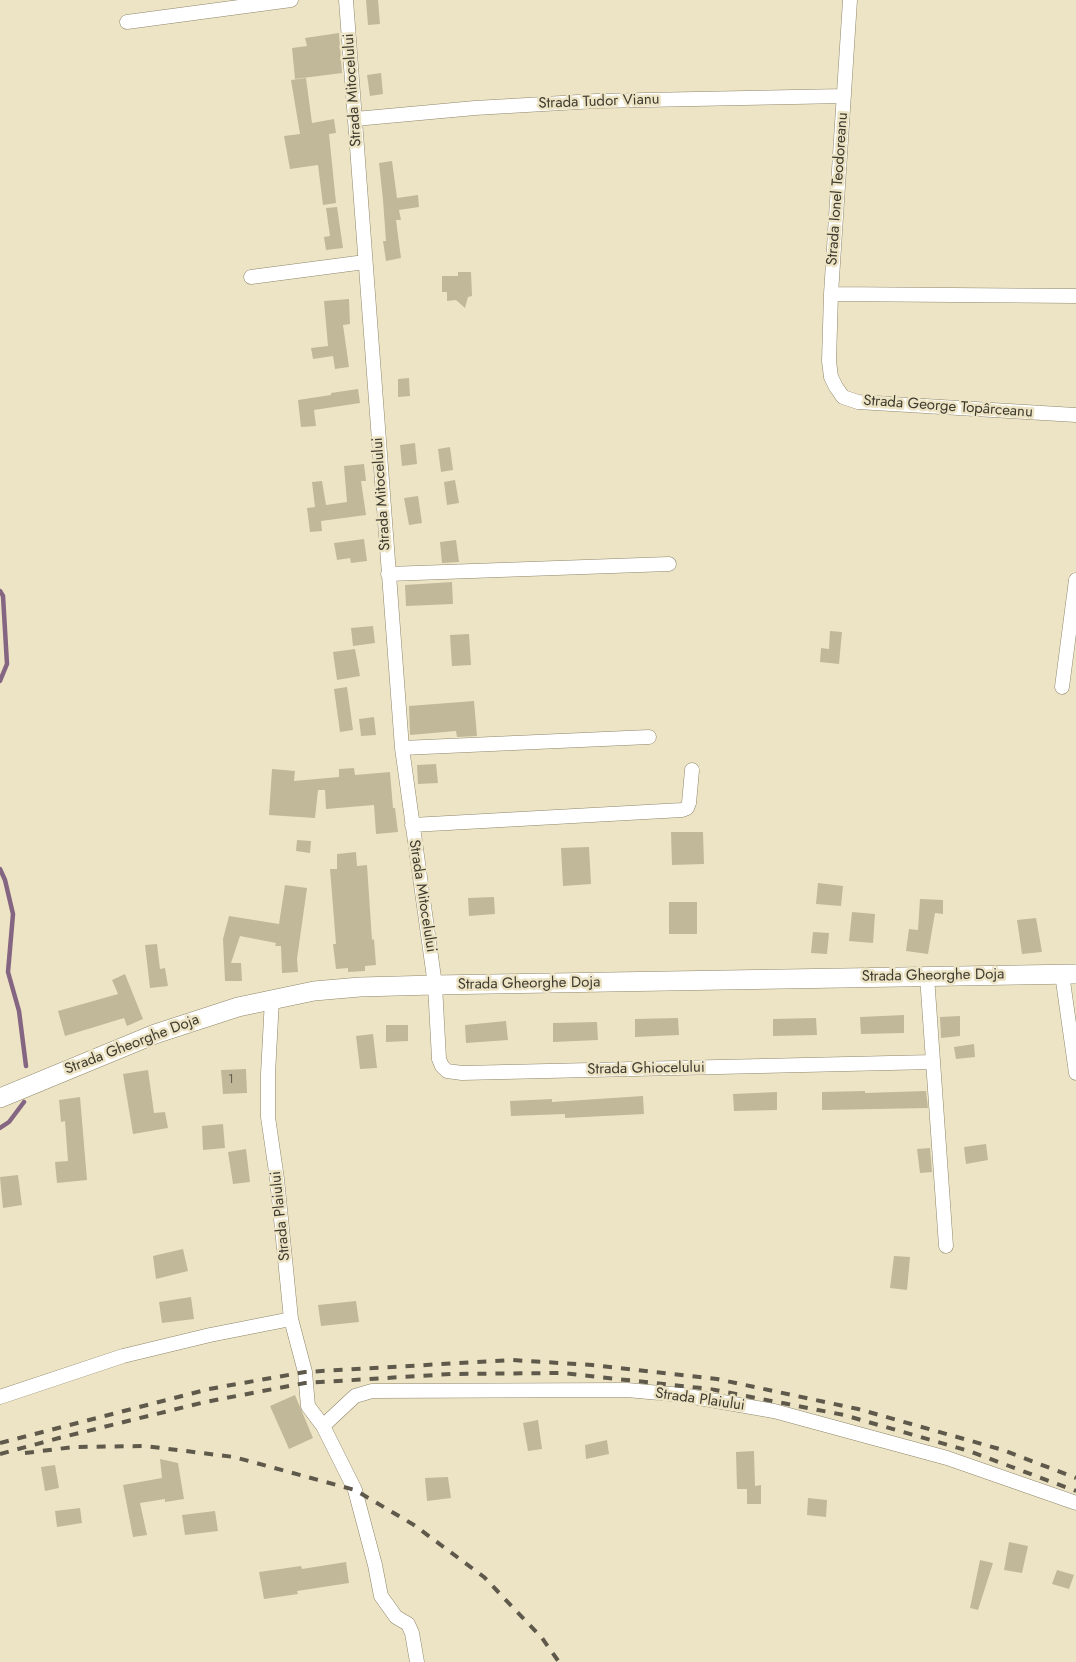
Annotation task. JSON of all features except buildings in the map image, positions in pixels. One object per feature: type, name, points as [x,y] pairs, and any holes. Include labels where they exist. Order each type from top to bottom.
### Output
[{"type":"main road","name":"Strada Gheorghe Doja","points":[[0,1098],[155,1034],[216,1014],[272,999],[314,991],[360,987],[435,985],[1069,974]]},
{"type":"street","points":[[127,22],[291,0]]},
{"type":"street","name":"Strada Mitocelului","points":[[346,0],[402,748],[435,985]]},
{"type":"street","name":"Strada Ionel Teodoreanu","points":[[831,378],[829,361],[831,294],[850,0]]},
{"type":"street","name":"Strada Tudor Vianu","points":[[355,118],[475,108],[596,101],[844,96]]},
{"type":"street","points":[[251,277],[365,262]]},
{"type":"street","points":[[831,294],[1076,296]]},
{"type":"street","name":"Strada George Topârceanu","points":[[831,378],[843,396],[858,402],[1076,416]]},
{"type":"street","points":[[388,574],[669,564]]},
{"type":"street","points":[[1062,687],[1076,580]]},
{"type":"street","points":[[402,748],[649,737]]},
{"type":"street","points":[[412,825],[682,810],[687,808],[689,804],[692,770]]},
{"type":"street","points":[[1069,974],[1076,1073]]},
{"type":"street","points":[[927,976],[946,1246]]},
{"type":"street","name":"Strada Ghiocelului","points":[[435,985],[439,1059],[447,1071],[462,1073],[933,1062]]},
{"type":"street","name":"Strada Plaiului","points":[[272,999],[268,1117],[278,1179],[291,1319],[305,1372],[308,1406],[324,1426],[355,1490],[375,1565],[381,1596],[396,1617],[408,1624],[412,1633],[417,1662]]},
{"type":"street","points":[[0,1397],[123,1356],[210,1335],[291,1319]]},
{"type":"street","name":"Strada Plaiului","points":[[324,1426],[355,1396],[372,1391],[627,1390],[682,1395],[774,1411],[928,1452],[1076,1503]]},
{"type":"waterway","points":[[0,591],[3,596],[7,664],[0,681]]},
{"type":"waterway","points":[[0,869],[5,880],[13,914],[8,972],[19,1011],[26,1066]]},
{"type":"waterway","points":[[0,1128],[9,1122],[24,1102]]},
{"type":"railway","points":[[0,1443],[209,1389],[305,1372],[512,1360],[592,1365],[717,1379],[858,1409],[1003,1450],[1076,1478]]},
{"type":"railway","points":[[0,1454],[205,1402],[305,1383],[451,1374],[562,1373],[710,1389],[844,1415],[969,1451],[1076,1491]]},
{"type":"railway","points":[[25,1453],[74,1447],[145,1446],[234,1457],[355,1490],[414,1525],[484,1577],[542,1638],[559,1662]]}]
